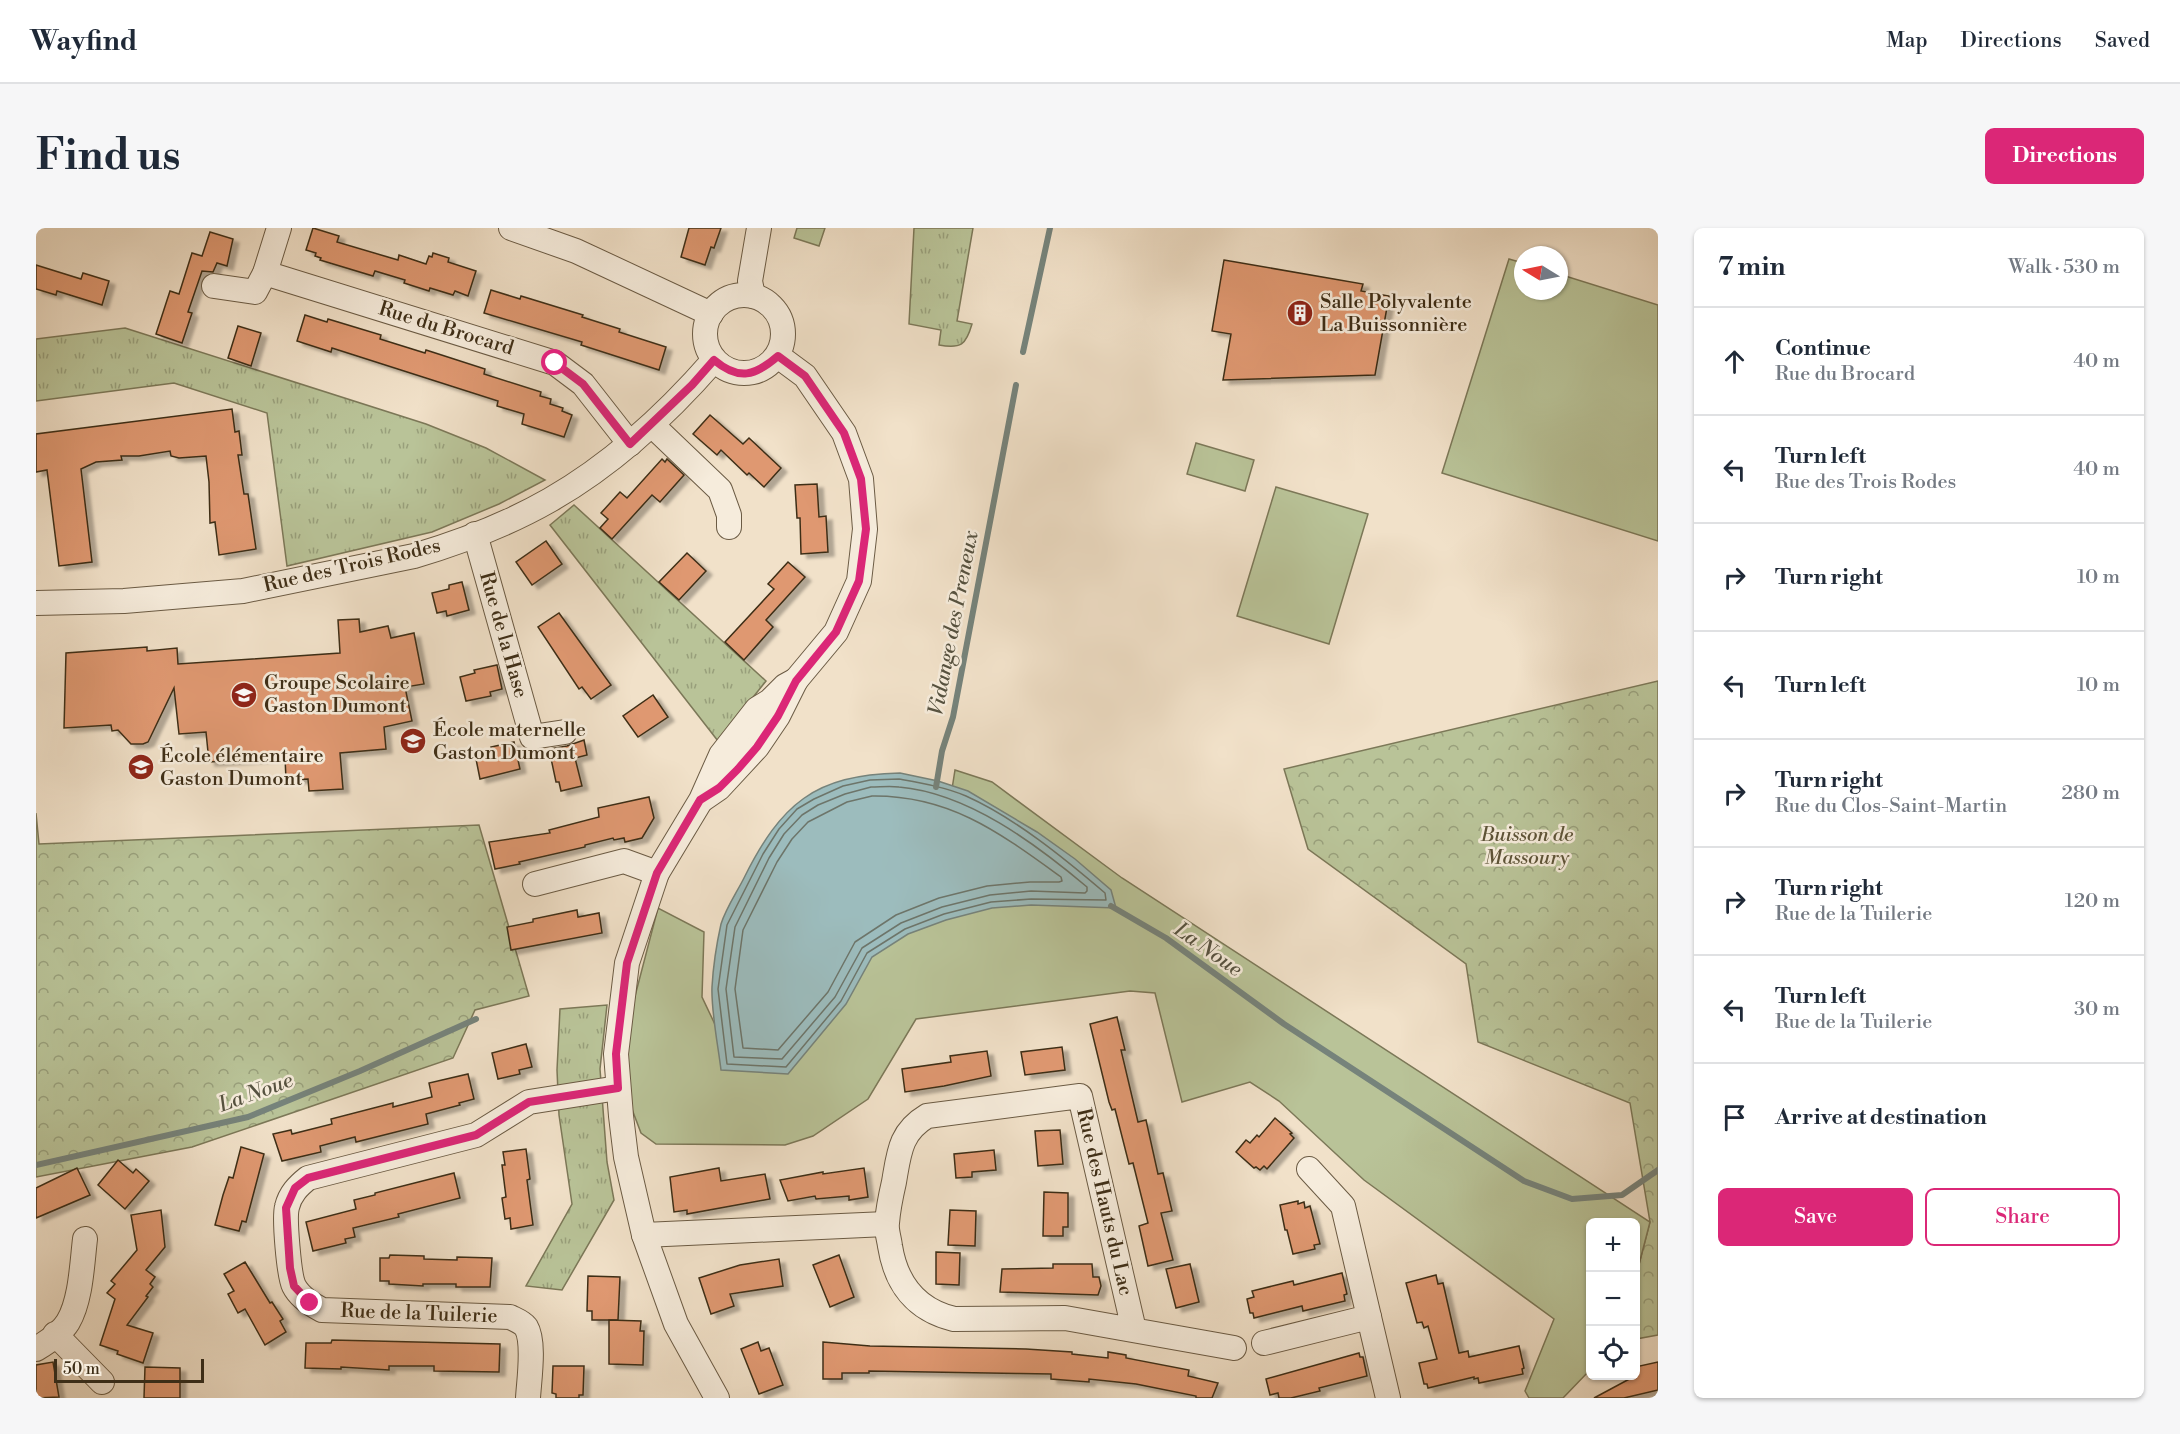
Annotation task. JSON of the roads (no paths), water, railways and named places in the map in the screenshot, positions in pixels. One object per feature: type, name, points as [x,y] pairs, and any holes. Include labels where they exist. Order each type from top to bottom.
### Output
[{"type":"street","points":[[214,286],[255,292],[265,273],[279,228]]},
{"type":"street","points":[[511,228],[576,251],[711,314]]},
{"type":"street","points":[[753,296],[750,281],[759,228]]},
{"type":"street","name":"Rue du Brocard","points":[[265,273],[555,363],[583,384],[630,444]]},
{"type":"street","points":[[741,295],[753,296],[769,304],[780,319],[783,342],[778,356],[763,369],[751,373],[737,373],[725,369],[714,360],[705,338],[706,325],[719,304],[741,295]]},
{"type":"street","points":[[717,1398],[676,1324],[644,1235],[626,1157],[616,1054],[627,963],[657,873],[700,800],[721,755],[757,709],[770,701],[785,686],[796,681],[836,632],[859,581],[866,529],[861,479],[844,433],[805,376],[778,356]]},
{"type":"street","name":"Rue des Trois Rodes","points":[[36,603],[124,601],[243,591],[414,556],[506,523],[550,500],[583,479],[652,425],[714,360]]},
{"type":"street","points":[[652,425],[720,490],[729,515],[729,527]]},
{"type":"street","name":"Rue de la Hase","points":[[475,534],[532,737],[565,732]]},
{"type":"street","points":[[535,884],[624,861],[657,873]]},
{"type":"street","name":"Rue de la Tuilerie","points":[[528,1398],[530,1343],[526,1328],[519,1321],[510,1317],[322,1310],[310,1303],[294,1286],[290,1268],[286,1208],[295,1188],[308,1178],[476,1135],[529,1102],[618,1088]]},
{"type":"street","name":"Rue des Hauts du Lac","points":[[1134,1330],[1080,1096],[927,1116],[907,1132],[899,1153],[886,1224],[895,1271],[913,1298],[922,1305],[943,1317],[954,1319],[1065,1318],[1234,1348]]},
{"type":"street","points":[[1309,1168],[1343,1206],[1388,1398]]},
{"type":"street","points":[[644,1235],[886,1224]]},
{"type":"street","points":[[36,1349],[68,1322],[80,1286],[85,1239]]},
{"type":"street","points":[[1264,1343],[1369,1317]]},
{"type":"street","points":[[55,1334],[102,1382]]},
{"type":"water","points":[[900,773],[938,781],[968,791],[1037,832],[1075,859],[1111,890],[1116,908],[1031,905],[992,908],[946,920],[908,934],[872,957],[846,1004],[788,1074],[721,1070],[712,996],[717,947],[721,924],[726,912],[758,852],[787,813],[804,798],[845,780],[870,775]]},
{"type":"waterway","name":"Vidange des Preneux","points":[[1023,352],[1050,228]]},
{"type":"waterway","name":"Vidange des Preneux","points":[[936,787],[942,751],[953,717],[1016,385]]},
{"type":"waterway","name":"La Noue","points":[[1111,906],[1166,938],[1284,1024],[1524,1181],[1572,1199],[1622,1195],[1658,1170]]},
{"type":"waterway","name":"La Noue","points":[[36,1165],[248,1117],[360,1071],[476,1019]]},
{"type":"place","name":"Salle Polyvalente La Buissonnière","points":[[1300,313]]},
{"type":"place","name":"Groupe Scolaire Gaston Dumont","points":[[244,695]]},
{"type":"place","name":"École maternelle Gaston Dumont","points":[[413,741]]},
{"type":"place","name":"École élémentaire Gaston Dumont","points":[[141,767]]},
{"type":"park label","name":"Buisson de Massoury","points":[[1527,846]]}]
